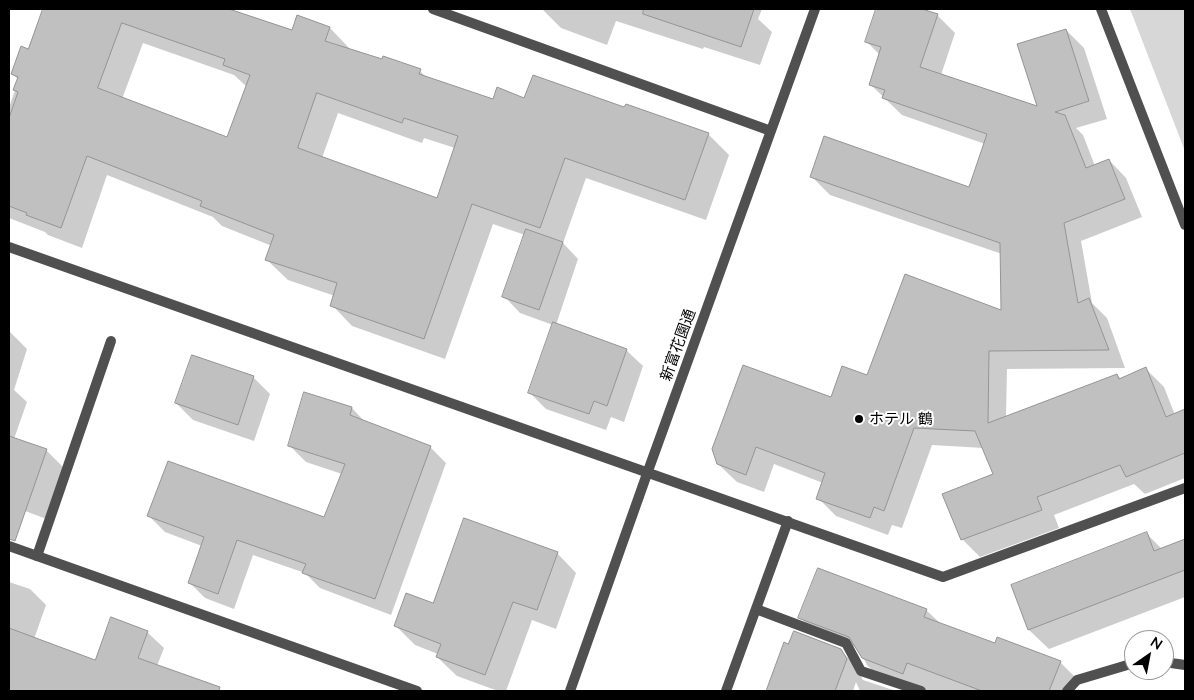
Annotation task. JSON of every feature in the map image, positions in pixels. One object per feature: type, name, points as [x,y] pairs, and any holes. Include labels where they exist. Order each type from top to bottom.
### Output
[{"type":"street","points":[[433,9],[771,131]]},
{"type":"street","name":"新富花園通","points":[[570,691],[815,9]]},
{"type":"street","points":[[1101,9],[1185,225]]},
{"type":"street","points":[[9,247],[648,471],[943,577],[1185,488]]},
{"type":"street","points":[[37,556],[111,341]]},
{"type":"street","points":[[726,691],[788,521]]},
{"type":"street","points":[[9,546],[417,691]]},
{"type":"street","points":[[756,609],[846,643],[861,671],[921,691]]},
{"type":"street","points":[[1067,691],[1077,680],[1124,666]]},
{"type":"shaded area","points":[[1130,9],[1185,9],[1185,151]]},
{"type":"building","points":[[43,9],[229,9],[292,30],[297,15],[330,27],[325,41],[382,59],[383,56],[421,69],[419,74],[493,99],[497,87],[524,98],[533,75],[624,107],[626,104],[709,133],[685,200],[565,158],[540,228],[472,204],[424,339],[330,306],[337,283],[265,260],[274,235],[200,206],[202,201],[87,156],[61,228],[26,215],[27,213],[9,206],[9,118],[18,92],[13,90],[18,77],[11,74],[21,46],[28,49]],"holes":[[[122,23],[225,59],[223,65],[250,75],[227,137],[98,88]],[[317,93],[402,123],[404,118],[458,136],[437,198],[298,148]]]},
{"type":"building","points":[[644,9],[754,9],[741,47],[643,14]]},
{"type":"building","points":[[876,9],[922,9],[938,14],[920,67],[1037,106],[1017,44],[1066,29],[1089,101],[1055,112],[1065,115],[1086,168],[1109,159],[1125,199],[1064,223],[1078,303],[1089,298],[1109,350],[989,351],[988,423],[1117,374],[1119,379],[1146,367],[1166,417],[1185,409],[1185,453],[1126,477],[1120,465],[1037,497],[1042,510],[961,540],[942,494],[993,474],[975,431],[914,428],[884,511],[874,507],[870,518],[816,499],[825,473],[756,447],[746,475],[717,464],[712,449],[743,365],[831,397],[842,366],[867,375],[905,274],[1001,310],[1000,243],[810,177],[824,136],[969,187],[987,134],[882,98],[885,90],[869,85],[881,47],[865,42]]},
{"type":"building","points":[[526,229],[563,242],[539,310],[502,297]]},
{"type":"building","points":[[553,322],[627,349],[607,406],[594,401],[589,414],[528,393]]},
{"type":"building","points":[[192,355],[254,376],[238,425],[175,403]]},
{"type":"building","points":[[304,392],[352,407],[350,415],[431,446],[375,599],[302,573],[306,564],[237,540],[218,594],[188,583],[204,537],[147,516],[168,461],[324,517],[345,464],[288,446]]},
{"type":"building","points":[[9,436],[47,449],[15,541],[9,539]]},
{"type":"building","points":[[464,518],[558,552],[537,610],[513,602],[485,675],[436,657],[441,644],[394,626],[406,593],[433,603]]},
{"type":"building","points":[[1147,532],[1154,551],[1185,539],[1185,570],[1028,630],[1011,585]]},
{"type":"building","points":[[818,568],[927,609],[924,617],[995,643],[997,637],[1061,661],[1049,691],[982,691],[907,663],[903,674],[862,658],[849,637],[798,618]]},
{"type":"building","points":[[111,617],[148,631],[138,658],[220,687],[219,691],[9,691],[9,628],[95,660]]},
{"type":"building","points":[[794,631],[841,649],[847,659],[835,691],[766,691],[784,642],[788,644]]},
{"type":"place","name":"ホテル 鶴","points":[[859,419]]}]
